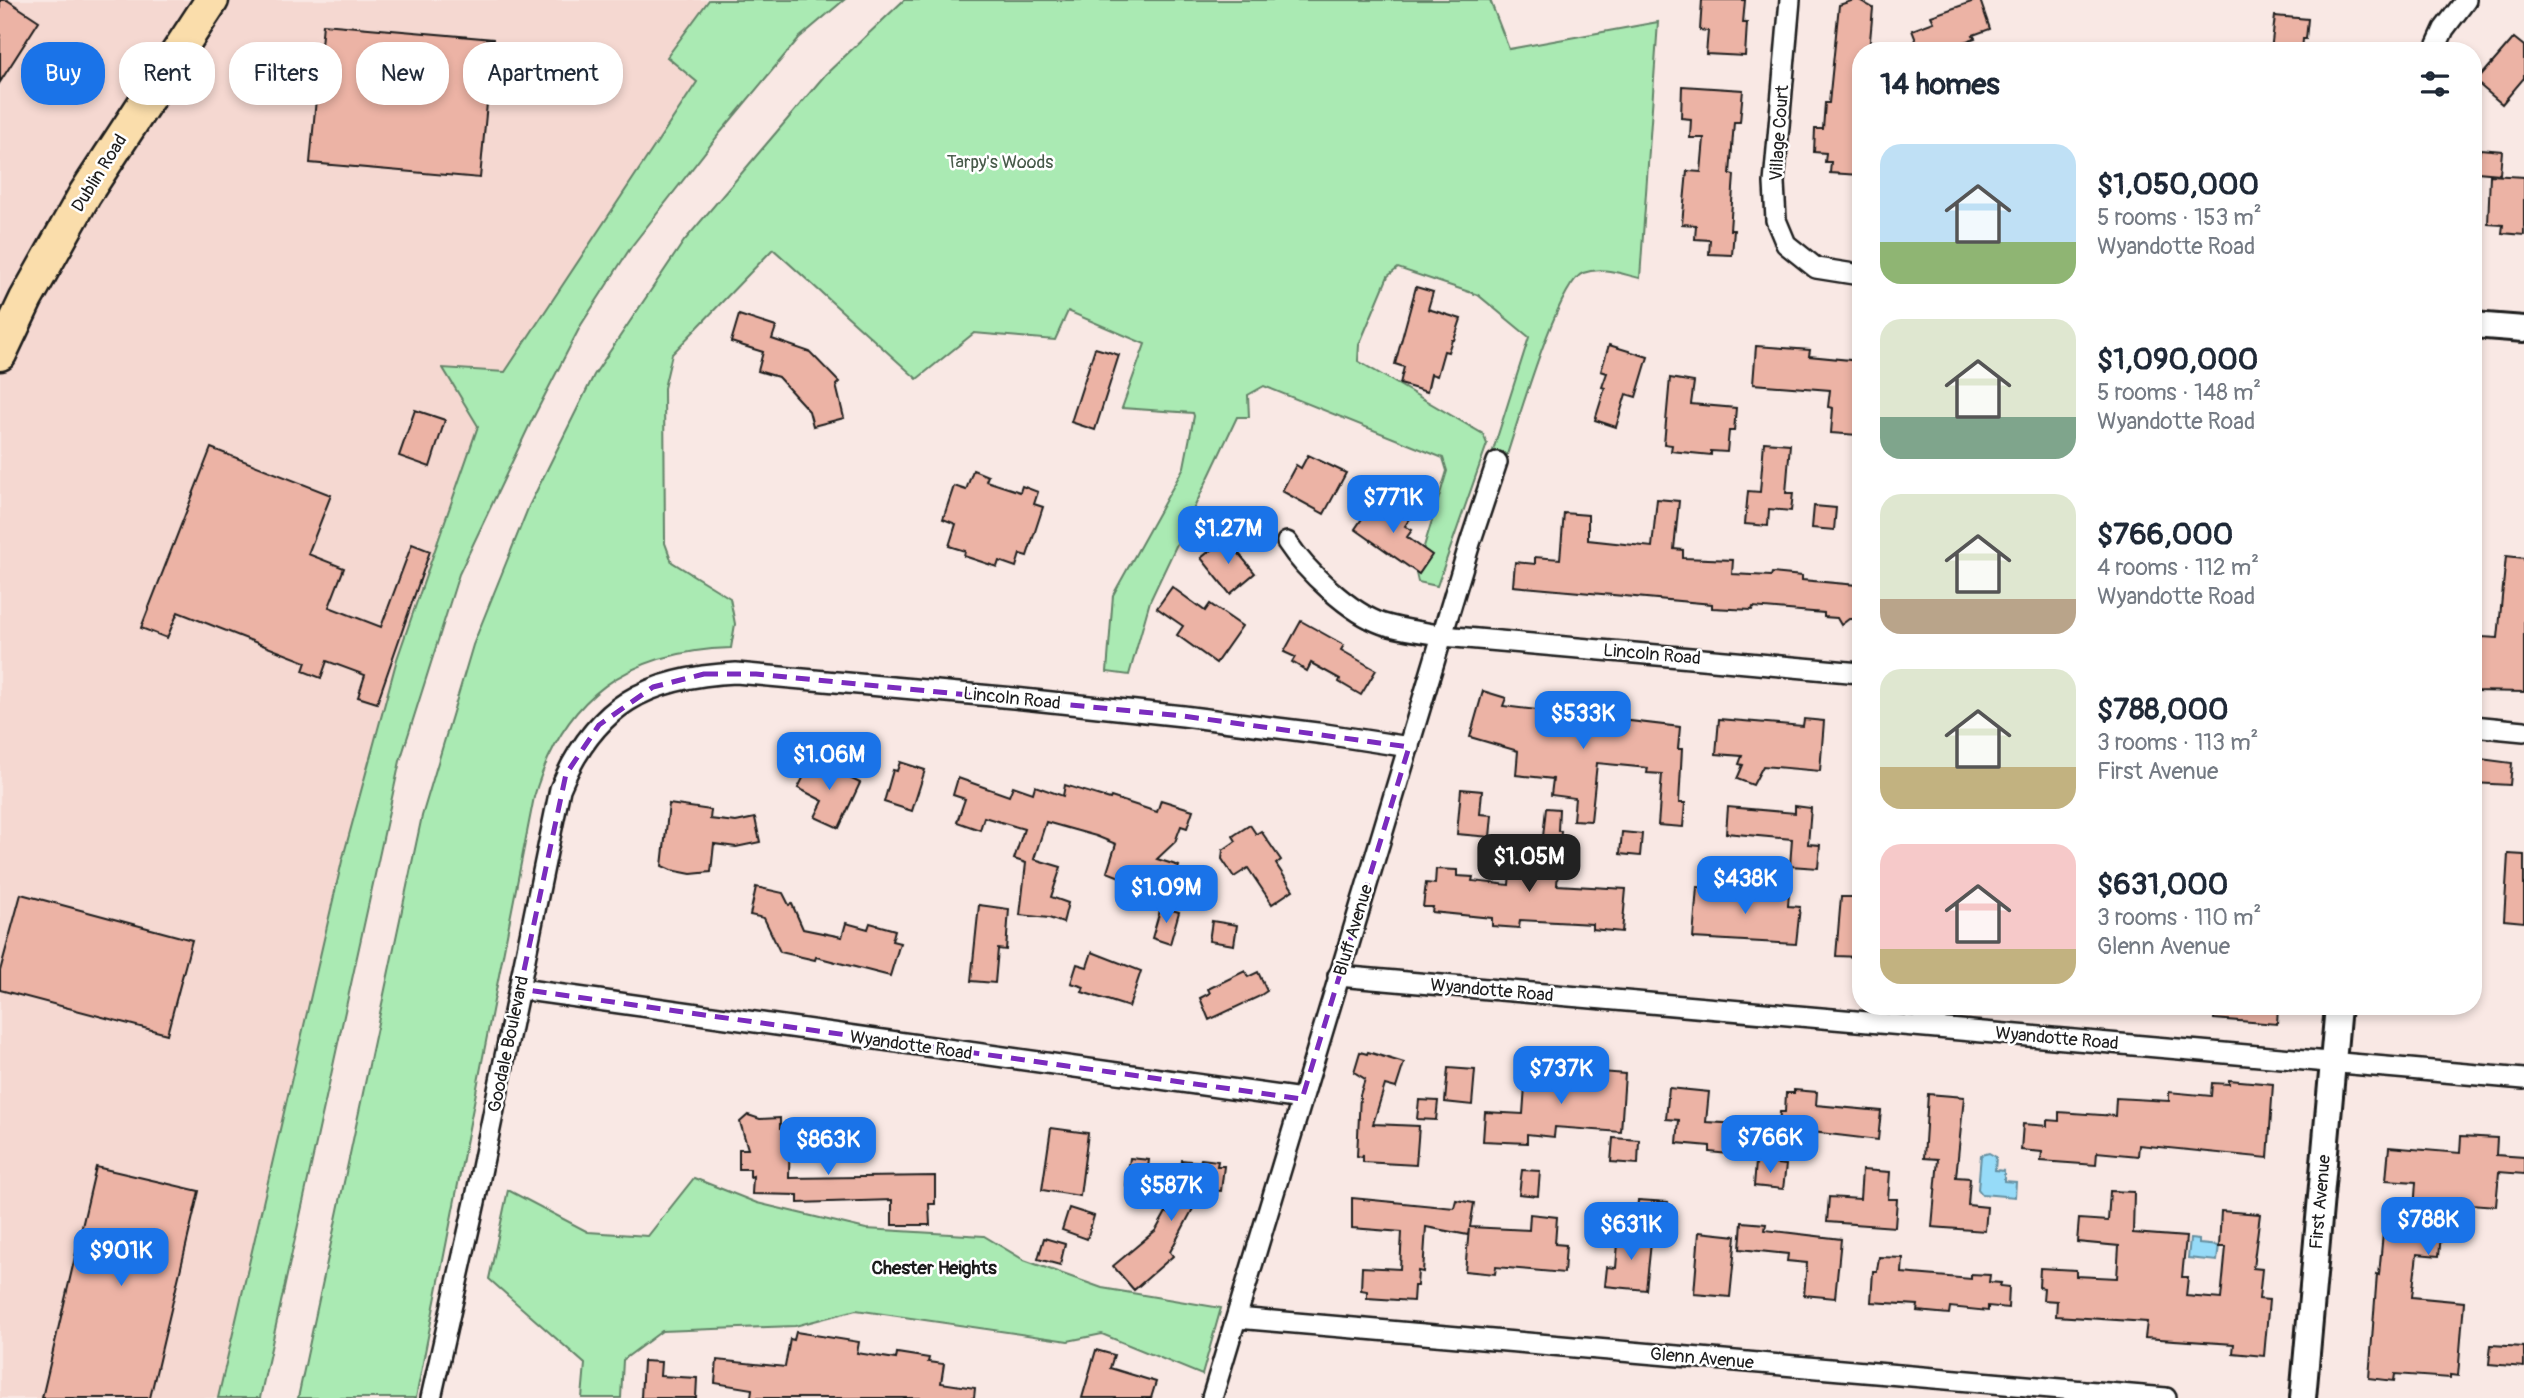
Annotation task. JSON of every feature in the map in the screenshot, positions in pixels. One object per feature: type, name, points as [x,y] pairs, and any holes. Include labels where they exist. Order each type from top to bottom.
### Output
[{"type":"main road","name":"Dublin Road","points":[[0,354],[26,299],[85,194],[212,0]]},
{"type":"street","name":"Village Court","points":[[1790,0],[1774,183],[1776,220],[1786,244],[1816,268],[1852,274]]},
{"type":"street","points":[[2438,42],[2444,29],[2466,0]]},
{"type":"street","points":[[2482,326],[2524,329]]},
{"type":"street","name":"Bluff Avenue","points":[[1212,1398],[1338,976],[1497,462]]},
{"type":"street","name":"Lincoln Road","points":[[1287,542],[1320,582],[1348,604],[1381,623],[1443,636],[1852,672]]},
{"type":"street","name":"Lincoln Road","points":[[619,706],[669,681],[704,674],[736,673],[1183,716],[1409,747]]},
{"type":"street","name":"Goodale Boulevard","points":[[431,1398],[520,989],[560,789],[580,748],[598,724],[619,706]]},
{"type":"street","points":[[2482,727],[2524,731]]},
{"type":"street","name":"Wyandotte Road","points":[[1338,976],[2524,1079]]},
{"type":"street","name":"Wyandotte Road","points":[[520,989],[1302,1099]]},
{"type":"street","name":"First Avenue","points":[[2303,1398],[2337,1015]]},
{"type":"street","name":"Glenn Avenue","points":[[1237,1318],[2166,1398]]},
{"type":"highlighted area","points":[[704,674],[756,674],[1183,716],[1409,747],[1302,1099],[520,989],[566,774],[599,725],[653,687]]},
{"type":"shaded area","points":[[0,0],[709,0],[668,57],[697,81],[505,372],[444,368],[478,425],[397,659],[342,861],[218,1398],[0,1398]]},
{"type":"green space","points":[[709,0],[844,0],[799,38],[631,247],[581,325],[530,424],[459,574],[400,761],[260,1398],[218,1398],[342,861],[397,659],[478,426],[443,368],[505,372],[697,82],[667,57]]},
{"type":"green space","name":"Tarpy's Woods","points":[[904,0],[1490,0],[1509,49],[1658,22],[1640,278],[1597,270],[1583,273],[1573,283],[1549,329],[1504,464],[1490,460],[1529,337],[1478,295],[1398,268],[1388,276],[1359,345],[1358,361],[1483,434],[1487,444],[1437,586],[1418,582],[1416,573],[1447,471],[1443,458],[1264,386],[1248,395],[1249,417],[1237,417],[1150,601],[1129,675],[1107,672],[1113,595],[1184,467],[1194,416],[1193,413],[1122,408],[1145,344],[1068,311],[1055,340],[974,333],[917,379],[773,249],[672,354],[664,388],[665,543],[672,562],[730,598],[735,624],[731,648],[694,651],[661,658],[631,670],[605,686],[582,707],[563,732],[547,762],[534,797],[416,1398],[298,1398],[422,816],[473,645],[529,506],[594,375],[684,241],[825,75]]},
{"type":"green space","points":[[694,1178],[757,1203],[866,1229],[984,1236],[1024,1260],[1102,1288],[1221,1308],[1202,1375],[1102,1334],[1068,1341],[856,1310],[795,1326],[662,1331],[623,1360],[621,1398],[582,1398],[585,1364],[489,1279],[508,1190],[588,1232],[648,1236]]},
{"type":"water","points":[[1989,1153],[1996,1157],[1995,1170],[2004,1171],[2004,1181],[2016,1182],[2015,1197],[1982,1194],[1978,1189],[1981,1155]]},
{"type":"water","points":[[2190,1239],[2199,1240],[2199,1244],[2219,1246],[2217,1261],[2188,1258]]},
{"type":"building","points":[[0,0],[7,0],[39,21],[26,42],[21,42],[21,49],[0,82]]},
{"type":"building","points":[[1702,0],[1745,0],[1745,56],[1706,54],[1708,31],[1700,30]]},
{"type":"building","points":[[1859,0],[1873,8],[1870,42],[1852,42],[1852,174],[1830,173],[1831,162],[1825,162],[1826,153],[1814,152],[1815,129],[1823,129],[1825,103],[1829,103],[1839,5]]},
{"type":"building","points":[[1980,0],[1990,29],[1973,35],[1975,38],[1964,42],[1917,42],[1912,30],[1934,22],[1931,16]]},
{"type":"building","points":[[2275,16],[2308,19],[2306,39],[2303,42],[2272,42]]},
{"type":"building","points":[[323,24],[493,39],[493,42],[463,42],[463,105],[487,105],[480,178],[310,163],[315,105],[342,105],[342,42],[321,42]]},
{"type":"building","points":[[2514,38],[2524,46],[2524,78],[2502,104],[2482,87],[2482,75]]},
{"type":"building","points":[[1682,86],[1743,90],[1740,122],[1734,122],[1730,174],[1734,175],[1730,230],[1734,230],[1732,255],[1709,254],[1710,240],[1695,239],[1696,225],[1682,224],[1687,171],[1701,172],[1704,138],[1690,138],[1691,119],[1681,118]]},
{"type":"building","points":[[2482,149],[2502,151],[2500,174],[2482,172]]},
{"type":"building","points":[[2490,175],[2524,177],[2524,235],[2502,233],[2503,225],[2488,224]]},
{"type":"building","points":[[1416,287],[1433,292],[1428,309],[1461,319],[1448,352],[1444,351],[1437,376],[1431,374],[1427,392],[1400,384],[1404,367],[1395,364]]},
{"type":"building","points":[[739,315],[776,327],[772,339],[810,352],[839,382],[836,385],[844,418],[813,426],[809,411],[778,377],[758,371],[763,352],[731,342]]},
{"type":"building","points":[[1609,345],[1648,357],[1636,397],[1626,394],[1616,427],[1595,420],[1605,388],[1602,387],[1607,373],[1601,371]]},
{"type":"building","points":[[1756,346],[1810,350],[1809,356],[1852,360],[1852,435],[1831,433],[1833,408],[1828,407],[1830,390],[1753,384]]},
{"type":"building","points":[[1095,348],[1119,355],[1095,430],[1071,422]]},
{"type":"building","points":[[1670,378],[1694,382],[1691,404],[1736,408],[1734,431],[1729,431],[1727,452],[1711,451],[1711,455],[1671,451],[1672,445],[1664,444]]},
{"type":"building","points":[[415,410],[445,420],[430,467],[399,456]]},
{"type":"building","points":[[1764,442],[1790,444],[1786,493],[1793,493],[1791,511],[1769,509],[1768,526],[1745,524],[1748,491],[1760,492]]},
{"type":"building","points":[[211,448],[331,495],[308,554],[344,568],[329,607],[381,627],[412,544],[430,551],[377,703],[358,697],[365,675],[327,661],[321,678],[303,671],[306,662],[178,612],[167,638],[141,628]]},
{"type":"building","points":[[1308,455],[1346,473],[1324,514],[1282,491],[1296,465],[1301,468]]},
{"type":"building","points":[[973,470],[988,476],[986,481],[1020,492],[1022,486],[1038,492],[1034,504],[1043,507],[1027,556],[1020,554],[1016,567],[999,561],[997,567],[964,556],[965,551],[949,546],[956,524],[943,519],[954,486],[966,490]]},
{"type":"building","points":[[1388,499],[1412,516],[1405,526],[1412,530],[1407,537],[1432,555],[1419,574],[1355,529],[1372,504],[1381,510]]},
{"type":"building","points":[[1657,499],[1679,501],[1674,549],[1683,550],[1683,558],[1733,560],[1732,574],[1771,576],[1772,573],[1802,576],[1802,580],[1852,585],[1852,619],[1841,625],[1837,618],[1824,617],[1824,613],[1753,607],[1752,610],[1712,608],[1712,604],[1513,586],[1515,562],[1535,564],[1535,557],[1560,559],[1564,513],[1588,515],[1588,540],[1652,547]]},
{"type":"building","points":[[1814,506],[1836,508],[1834,530],[1812,528]]},
{"type":"building","points":[[1226,538],[1255,573],[1230,594],[1201,558]]},
{"type":"building","points":[[2506,556],[2524,558],[2524,692],[2482,691],[2482,637],[2498,638]]},
{"type":"building","points":[[1172,587],[1205,611],[1210,604],[1242,626],[1216,663],[1177,635],[1183,626],[1157,608]]},
{"type":"building","points":[[1301,621],[1344,645],[1341,650],[1376,670],[1361,695],[1339,682],[1340,679],[1311,663],[1307,671],[1292,662],[1295,657],[1284,652]]},
{"type":"building","points":[[1483,691],[1506,698],[1503,706],[1680,727],[1678,749],[1682,749],[1679,803],[1685,803],[1683,827],[1658,825],[1662,774],[1647,773],[1648,768],[1597,763],[1591,821],[1573,820],[1575,798],[1551,795],[1553,779],[1516,775],[1518,751],[1470,737]]},
{"type":"building","points":[[1719,719],[1803,726],[1804,719],[1824,721],[1820,771],[1763,766],[1753,785],[1737,779],[1743,765],[1739,764],[1742,756],[1716,754]]},
{"type":"building","points":[[2482,759],[2512,763],[2510,785],[2482,783]]},
{"type":"building","points":[[812,760],[860,783],[839,828],[815,817],[823,801],[798,788]]},
{"type":"building","points":[[900,762],[925,770],[912,811],[884,802],[893,770],[897,771]]},
{"type":"building","points":[[958,778],[1009,796],[1013,786],[1033,793],[1035,786],[1063,796],[1065,785],[1157,812],[1161,800],[1193,810],[1187,828],[1181,826],[1175,842],[1157,859],[1179,866],[1173,886],[1127,874],[1125,879],[1107,872],[1116,844],[1046,822],[1034,859],[1061,867],[1051,897],[1068,903],[1063,923],[1049,918],[1020,915],[1026,863],[1014,859],[1024,829],[984,817],[980,830],[957,822],[965,799],[953,795]]},
{"type":"building","points":[[1461,789],[1482,791],[1480,814],[1492,815],[1490,837],[1457,834]]},
{"type":"building","points":[[669,804],[711,810],[710,819],[736,822],[755,818],[760,842],[736,847],[714,844],[711,872],[691,874],[671,870],[662,866]]},
{"type":"building","points":[[1795,806],[1811,808],[1808,844],[1820,845],[1818,868],[1790,866],[1792,839],[1726,833],[1728,807],[1795,813]]},
{"type":"building","points":[[1546,808],[1559,809],[1558,831],[1561,831],[1557,885],[1626,889],[1622,932],[1592,929],[1592,924],[1520,920],[1519,928],[1492,926],[1492,918],[1432,912],[1433,907],[1423,907],[1426,883],[1435,884],[1436,869],[1457,870],[1457,876],[1473,877],[1472,881],[1509,885],[1510,872],[1539,875]]},
{"type":"building","points":[[1250,825],[1256,834],[1261,831],[1281,860],[1276,864],[1293,890],[1272,904],[1248,868],[1234,877],[1222,859],[1223,850],[1236,841],[1233,836]]},
{"type":"building","points":[[1622,832],[1642,834],[1640,856],[1620,854]]},
{"type":"building","points":[[2508,854],[2524,855],[2524,922],[2504,920]]},
{"type":"building","points":[[756,887],[783,893],[789,905],[792,904],[803,929],[842,937],[846,923],[868,929],[870,923],[895,930],[892,941],[900,943],[890,976],[816,957],[815,960],[780,952],[764,918],[750,915]]},
{"type":"building","points":[[1697,887],[1789,892],[1788,906],[1800,907],[1796,944],[1693,938]]},
{"type":"building","points":[[21,894],[192,940],[167,1034],[0,990],[0,971]]},
{"type":"building","points":[[1841,897],[1852,897],[1852,957],[1836,956]]},
{"type":"building","points":[[979,905],[1009,909],[1006,950],[998,949],[995,983],[971,981]]},
{"type":"building","points":[[1161,907],[1179,912],[1170,944],[1152,938]]},
{"type":"building","points":[[1212,921],[1237,925],[1234,945],[1209,941]]},
{"type":"building","points":[[1092,952],[1141,971],[1129,1007],[1082,992],[1084,987],[1071,983],[1077,964],[1087,967]]},
{"type":"building","points":[[1245,971],[1248,977],[1258,972],[1267,991],[1209,1020],[1200,998],[1210,993],[1208,989]]},
{"type":"building","points":[[2214,1015],[2278,1015],[2277,1024],[2214,1019]]},
{"type":"building","points":[[1360,1052],[1404,1063],[1396,1088],[1385,1085],[1373,1124],[1419,1126],[1416,1165],[1363,1162],[1363,1154],[1362,1157],[1357,1156],[1360,1095],[1365,1079],[1354,1072]]},
{"type":"building","points":[[1448,1068],[1475,1070],[1472,1105],[1445,1102]]},
{"type":"building","points":[[1530,1068],[1589,1074],[1589,1071],[1625,1074],[1621,1132],[1555,1127],[1554,1137],[1527,1134],[1527,1143],[1483,1141],[1485,1112],[1523,1114],[1526,1072],[1530,1073]]},
{"type":"building","points":[[2229,1080],[2273,1084],[2268,1158],[2139,1145],[2138,1156],[2097,1152],[2096,1165],[2041,1161],[2042,1152],[2021,1150],[2023,1124],[2047,1126],[2047,1120],[2059,1121],[2059,1112],[2115,1116],[2116,1098],[2169,1101],[2169,1092],[2211,1096],[2212,1083],[2229,1084]]},
{"type":"building","points":[[1669,1088],[1709,1092],[1706,1122],[1740,1124],[1738,1155],[1710,1152],[1710,1146],[1677,1143],[1679,1120],[1666,1119]]},
{"type":"building","points":[[1794,1090],[1817,1092],[1816,1105],[1881,1111],[1878,1140],[1779,1128],[1780,1112],[1785,1112],[1786,1093],[1794,1093]]},
{"type":"building","points":[[1928,1094],[1964,1097],[1956,1177],[1970,1178],[1968,1205],[1987,1207],[1985,1231],[1932,1227],[1938,1159],[1924,1158]]},
{"type":"building","points":[[1419,1100],[1438,1101],[1436,1120],[1417,1119]]},
{"type":"building","points":[[748,1115],[760,1119],[780,1118],[780,1128],[790,1128],[789,1178],[935,1176],[935,1204],[929,1204],[930,1225],[892,1225],[892,1200],[798,1203],[798,1195],[752,1194],[753,1176],[750,1177],[750,1169],[739,1169],[739,1149],[748,1149],[740,1122]]},
{"type":"building","points":[[1051,1128],[1088,1133],[1080,1196],[1042,1190]]},
{"type":"building","points":[[2461,1136],[2497,1138],[2496,1155],[2524,1157],[2524,1174],[2499,1172],[2496,1206],[2444,1202],[2439,1256],[2417,1254],[2412,1297],[2464,1302],[2458,1376],[2450,1375],[2450,1378],[2395,1374],[2394,1381],[2369,1378],[2384,1222],[2413,1225],[2416,1182],[2386,1180],[2389,1147],[2460,1153]]},
{"type":"building","points":[[1613,1138],[1639,1140],[1638,1164],[1611,1162]]},
{"type":"building","points":[[1130,1158],[1149,1160],[1145,1189],[1126,1186]]},
{"type":"building","points":[[1201,1159],[1218,1161],[1217,1166],[1224,1166],[1221,1191],[1197,1192],[1196,1203],[1170,1252],[1173,1256],[1134,1290],[1113,1266],[1156,1230],[1166,1212],[1176,1217],[1182,1160],[1200,1162]]},
{"type":"building","points":[[1756,1162],[1786,1165],[1783,1189],[1754,1186]]},
{"type":"building","points":[[96,1167],[199,1191],[150,1398],[42,1398]]},
{"type":"building","points":[[1522,1170],[1540,1171],[1538,1196],[1519,1194]]},
{"type":"building","points":[[1862,1170],[1890,1172],[1888,1199],[1897,1199],[1895,1227],[1827,1222],[1829,1197],[1860,1199]]},
{"type":"building","points":[[2110,1191],[2134,1192],[2133,1233],[2186,1237],[2182,1277],[2188,1277],[2186,1296],[2221,1299],[2226,1247],[2219,1247],[2221,1211],[2260,1214],[2253,1268],[2262,1269],[2259,1299],[2269,1300],[2264,1356],[2233,1353],[2234,1344],[2145,1338],[2147,1322],[2056,1316],[2057,1301],[2043,1300],[2044,1288],[2039,1287],[2040,1268],[2076,1270],[2076,1276],[2117,1278],[2119,1246],[2077,1242],[2079,1219],[2108,1221]]},
{"type":"building","points":[[1352,1198],[1454,1208],[1456,1200],[1474,1203],[1470,1227],[1529,1230],[1530,1214],[1557,1217],[1555,1244],[1566,1245],[1564,1273],[1496,1267],[1495,1274],[1465,1271],[1469,1229],[1468,1235],[1426,1227],[1423,1272],[1418,1271],[1413,1301],[1367,1298],[1367,1291],[1361,1290],[1362,1267],[1400,1269],[1402,1232],[1352,1228]]},
{"type":"building","points":[[1638,1200],[1668,1202],[1666,1228],[1636,1226]]},
{"type":"building","points":[[1069,1208],[1094,1216],[1087,1239],[1062,1230]]},
{"type":"building","points":[[1742,1222],[1766,1224],[1765,1230],[1841,1239],[1835,1298],[1804,1295],[1807,1263],[1787,1261],[1788,1254],[1740,1249]]},
{"type":"building","points":[[1619,1231],[1652,1233],[1646,1290],[1605,1286],[1607,1267],[1616,1268]]},
{"type":"building","points":[[1699,1232],[1736,1236],[1730,1297],[1694,1294]]},
{"type":"building","points":[[1044,1238],[1065,1244],[1060,1265],[1038,1259]]},
{"type":"building","points":[[1879,1257],[1903,1258],[1902,1273],[1971,1279],[1971,1274],[1990,1275],[1989,1282],[2009,1287],[2008,1308],[1988,1306],[1988,1311],[1950,1307],[1949,1314],[1917,1311],[1918,1305],[1871,1302],[1873,1271],[1877,1271]]},
{"type":"building","points":[[796,1332],[859,1342],[857,1353],[896,1359],[897,1353],[929,1358],[928,1362],[944,1364],[941,1383],[975,1388],[974,1398],[751,1398],[752,1389],[715,1383],[717,1360],[785,1367],[790,1339],[794,1340]]},
{"type":"building","points":[[2491,1345],[2524,1347],[2524,1367],[2489,1364]]},
{"type":"building","points":[[1096,1350],[1114,1355],[1110,1368],[1156,1382],[1151,1398],[1082,1398]]},
{"type":"building","points":[[643,1361],[661,1362],[660,1376],[697,1378],[696,1398],[641,1398]]},
{"type":"district","name":"Chester Heights","points":[[934,1267]]}]
